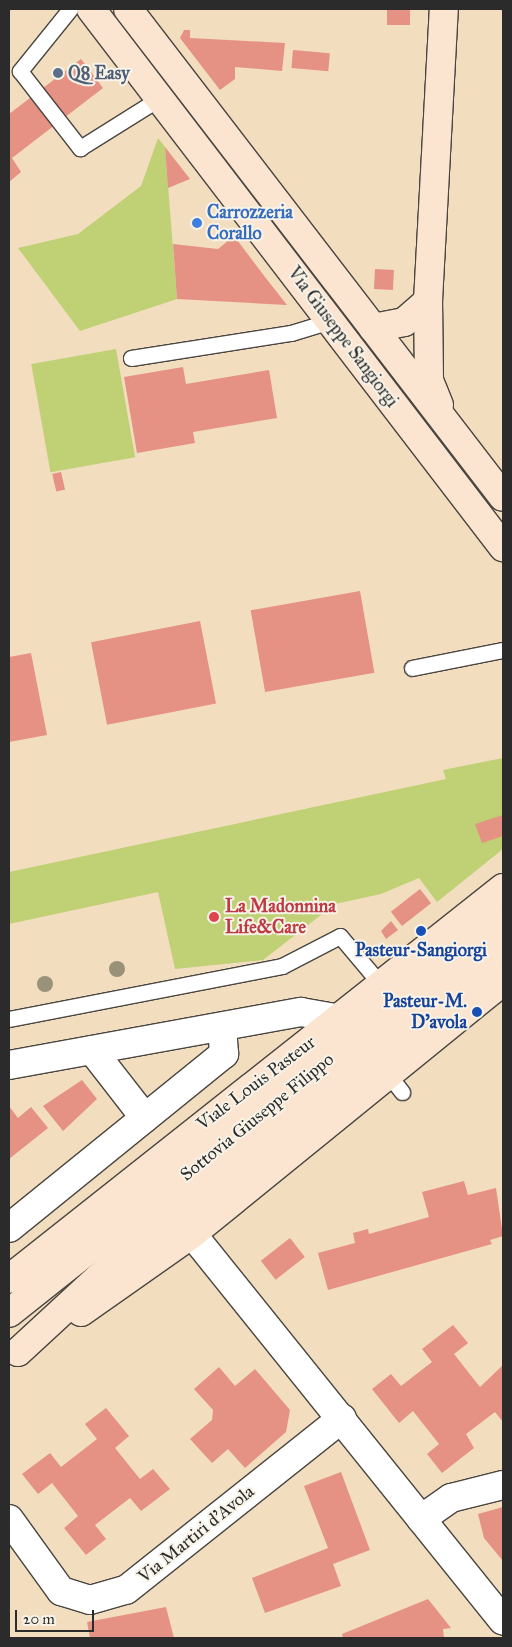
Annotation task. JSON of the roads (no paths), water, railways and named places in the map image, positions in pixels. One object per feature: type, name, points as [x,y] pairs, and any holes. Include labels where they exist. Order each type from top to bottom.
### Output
[{"type":"main road","name":"Via Giuseppe Sangiorgi","points":[[91,9],[503,547]]},
{"type":"main road","name":"Via Giuseppe Sangiorgi","points":[[128,9],[503,498]]},
{"type":"main road","points":[[444,9],[428,302],[429,380],[447,424]]},
{"type":"main road","points":[[373,328],[404,322],[428,302]]},
{"type":"main road","name":"Viale Louis Pasteur","points":[[9,1279],[382,986],[503,888]]},
{"type":"main road","name":"Sottovia Giuseppe Filippo","points":[[9,1313],[503,920]]},
{"type":"main road","name":"Sottovia Giuseppe Filippo","points":[[14,1356],[123,1255],[503,948]]},
{"type":"main road","points":[[14,1356],[192,1234],[395,1083],[503,980]]},
{"type":"street","points":[[9,1065],[301,1012],[339,1019]]},
{"type":"street","points":[[9,1228],[224,1054],[222,1027]]},
{"type":"street","points":[[92,1050],[145,1118]]},
{"type":"street","points":[[192,1234],[342,1418],[503,1621]]},
{"type":"street","name":"Via Martiri d'Avola","points":[[9,1519],[61,1591],[90,1600],[126,1590],[342,1418]]},
{"type":"street","points":[[421,1519],[451,1498],[503,1485]]},
{"type":"lane","points":[[70,9],[20,72],[80,148],[160,98]]},
{"type":"lane","points":[[131,358],[291,333],[330,321]]},
{"type":"lane","points":[[412,668],[503,650]]},
{"type":"lane","points":[[9,1019],[282,966],[340,936],[382,986]]},
{"type":"place","name":"Q8 Easy","points":[[58,73]]},
{"type":"place","name":"Carrozzeria Corallo","points":[[197,223]]},
{"type":"place","name":"La Madonnina Life&Care","points":[[214,917]]},
{"type":"place","name":"Pasteur-Sangiorgi","points":[[421,931]]},
{"type":"place","name":"Pasteur-M. D'avola","points":[[477,1012]]}]
